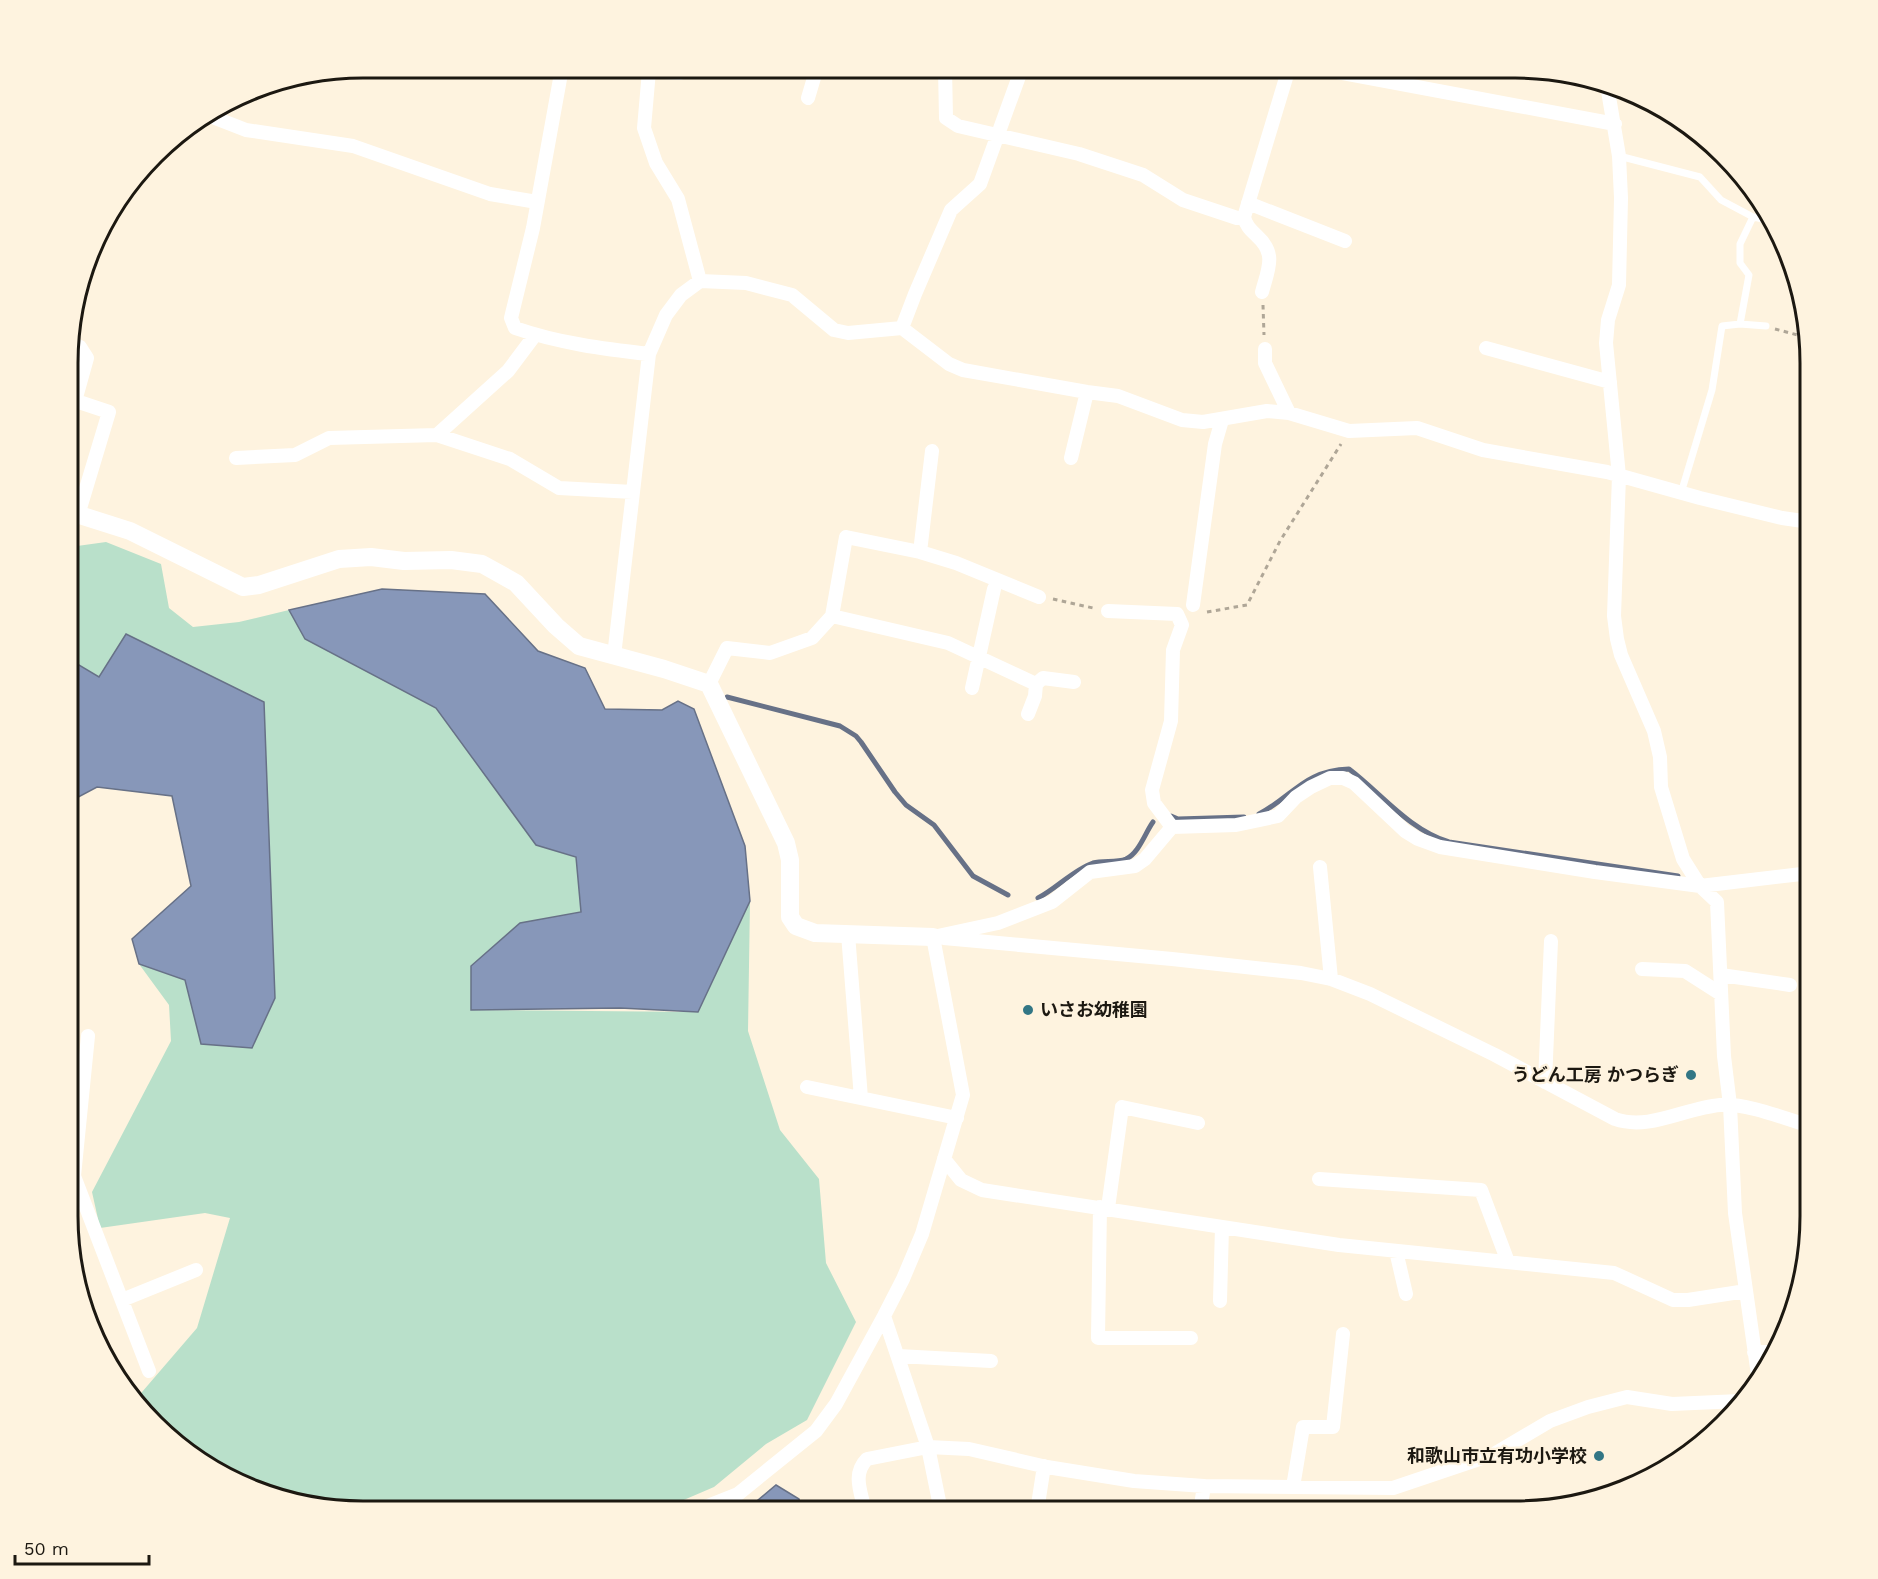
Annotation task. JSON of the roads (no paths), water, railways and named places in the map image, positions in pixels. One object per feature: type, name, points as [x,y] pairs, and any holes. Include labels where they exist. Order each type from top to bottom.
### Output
[{"type":"street","points":[[560,78],[537,202],[511,318],[515,328],[536,335],[608,350],[649,354]]},
{"type":"street","points":[[643,78],[644,128],[656,163],[678,199],[700,281]]},
{"type":"street","points":[[808,98],[814,78]]},
{"type":"street","points":[[945,78],[946,118],[958,126],[1079,154],[1143,175],[1184,200],[1237,218],[1244,217]]},
{"type":"street","points":[[902,328],[951,210],[980,184],[1018,78]]},
{"type":"street","points":[[1262,292],[1270,259],[1269,252],[1267,244],[1246,225],[1244,217],[1286,78]]},
{"type":"street","points":[[1369,78],[1615,124]]},
{"type":"street","points":[[1609,94],[1619,156],[1621,198],[1619,285],[1608,320],[1606,343],[1619,476],[1614,616],[1621,655],[1654,730],[1660,758],[1661,787],[1683,859],[1700,886],[1717,902],[1724,1056],[1730,1105],[1735,1214],[1757,1367]]},
{"type":"street","points":[[216,118],[246,130],[353,146],[490,194],[537,202]]},
{"type":"street","points":[[1248,203],[1345,241]]},
{"type":"street","points":[[614,656],[649,354],[666,315],[681,295],[700,281],[746,283],[792,295],[834,330],[848,333],[902,328],[949,364],[963,370],[1118,396],[1182,420],[1203,422],[1222,420],[1267,411],[1289,413],[1349,431],[1417,428],[1484,450],[1607,472],[1682,493],[1800,521]]},
{"type":"street","points":[[437,435],[508,371],[536,335]]},
{"type":"street","points":[[78,383],[87,358],[79,347]]},
{"type":"street","points":[[1486,348],[1610,382]]},
{"type":"street","points":[[1265,349],[1265,363],[1289,413]]},
{"type":"street","points":[[1071,458],[1087,392]]},
{"type":"street","points":[[78,402],[109,412],[78,501]]},
{"type":"street","points":[[1193,605],[1215,444],[1222,420]]},
{"type":"street","points":[[236,458],[294,455],[328,438],[437,435],[510,459],[560,488],[633,492]]},
{"type":"street","points":[[920,552],[932,451]]},
{"type":"street","points":[[78,514],[130,531],[243,587],[259,585],[339,559],[371,557],[404,561],[451,560],[482,564],[516,583],[556,626],[579,646],[685,675],[709,684],[786,843],[790,860],[790,917],[796,926],[815,933],[933,937],[1172,959],[1301,974],[1331,980],[1370,994],[1495,1055],[1615,1119],[1627,1123],[1645,1123],[1691,1110],[1730,1105],[1757,1110],[1800,1123]]},
{"type":"street","points":[[709,684],[727,648],[770,653],[812,638],[832,616],[846,537],[920,552],[956,563],[1039,597]]},
{"type":"street","points":[[972,688],[994,589]]},
{"type":"street","points":[[1108,611],[1177,614],[1182,625],[1173,650],[1171,721],[1152,790],[1154,803],[1172,827]]},
{"type":"street","points":[[832,616],[948,643],[1036,684]]},
{"type":"street","points":[[1028,714],[1035,696],[1036,684],[1044,678],[1074,682]]},
{"type":"street","points":[[933,937],[998,923],[1052,902],[1090,872],[1135,866],[1145,859],[1172,827],[1236,825],[1278,816],[1296,797],[1330,778],[1343,778],[1354,783],[1405,831],[1418,839],[1440,847],[1700,886],[1800,874]]},
{"type":"street","points":[[1320,867],[1331,980]]},
{"type":"street","points":[[848,934],[861,1098]]},
{"type":"street","points":[[720,1501],[738,1494],[816,1431],[836,1404],[884,1316],[922,1234],[963,1095],[933,937]]},
{"type":"street","points":[[1545,1082],[1551,941]]},
{"type":"street","points":[[1642,969],[1685,971],[1721,994]]},
{"type":"street","points":[[1721,975],[1790,986]]},
{"type":"street","points":[[78,1115],[87,1036]]},
{"type":"street","points":[[807,1087],[957,1118]]},
{"type":"street","points":[[1191,1338],[1098,1338],[1104,1208],[1122,1107],[1198,1122]]},
{"type":"street","points":[[944,1159],[961,1180],[982,1190],[1339,1245],[1614,1273],[1673,1300],[1746,1292]]},
{"type":"street","points":[[1319,1179],[1481,1190],[1508,1262]]},
{"type":"street","points":[[78,1194],[149,1371]]},
{"type":"street","points":[[1220,1301],[1222,1227]]},
{"type":"street","points":[[1396,1251],[1406,1293]]},
{"type":"street","points":[[122,1300],[196,1270]]},
{"type":"street","points":[[884,1316],[928,1447],[939,1501]]},
{"type":"street","points":[[1293,1487],[1303,1427],[1333,1427],[1342,1334]]},
{"type":"street","points":[[1754,1352],[1766,1352]]},
{"type":"street","points":[[898,1356],[991,1361]]},
{"type":"street","points":[[863,1501],[857,1477],[861,1465],[867,1459],[928,1447],[969,1449],[1044,1466],[1134,1481],[1204,1486],[1393,1488],[1494,1454],[1550,1421],[1588,1407],[1627,1397],[1672,1404],[1731,1401]]},
{"type":"street","points":[[1039,1501],[1044,1466]]},
{"type":"street","points":[[1202,1501],[1204,1486]]},
{"type":"lane","points":[[1619,156],[1700,177],[1721,200],[1753,217],[1761,219]]},
{"type":"lane","points":[[1740,324],[1749,275],[1740,263],[1740,244],[1753,217]]},
{"type":"lane","points":[[1682,493],[1712,390],[1722,326],[1740,324],[1766,326]]},
{"type":"water","points":[[382,589],[485,594],[538,651],[585,668],[605,709],[662,710],[678,701],[694,709],[745,846],[750,901],[698,1012],[620,1008],[471,1010],[471,966],[520,923],[581,912],[576,857],[536,845],[436,708],[305,639],[289,610]]},
{"type":"water","points":[[126,634],[264,702],[275,998],[252,1048],[201,1044],[185,980],[139,964],[132,939],[191,886],[172,796],[97,787],[78,797],[78,664],[99,677]]},
{"type":"water","points":[[776,1485],[799,1501],[757,1501]]},
{"type":"waterway","points":[[727,697],[840,726],[856,736],[895,792],[906,805],[934,825],[973,876],[1008,895]]},
{"type":"waterway","points":[[1259,814],[1310,779],[1321,774],[1349,769],[1408,820],[1434,836],[1449,842],[1678,876]]},
{"type":"waterway","points":[[1171,816],[1178,819],[1244,817]]},
{"type":"waterway","points":[[1038,898],[1086,866],[1097,862],[1122,860],[1131,856],[1153,822]]},
{"type":"place","name":"いさお幼稚園","points":[[1028,1010]]},
{"type":"place","name":"うどん工房 かつらぎ","points":[[1691,1075]]},
{"type":"place","name":"和歌山市立有功小学校","points":[[1599,1456]]}]
